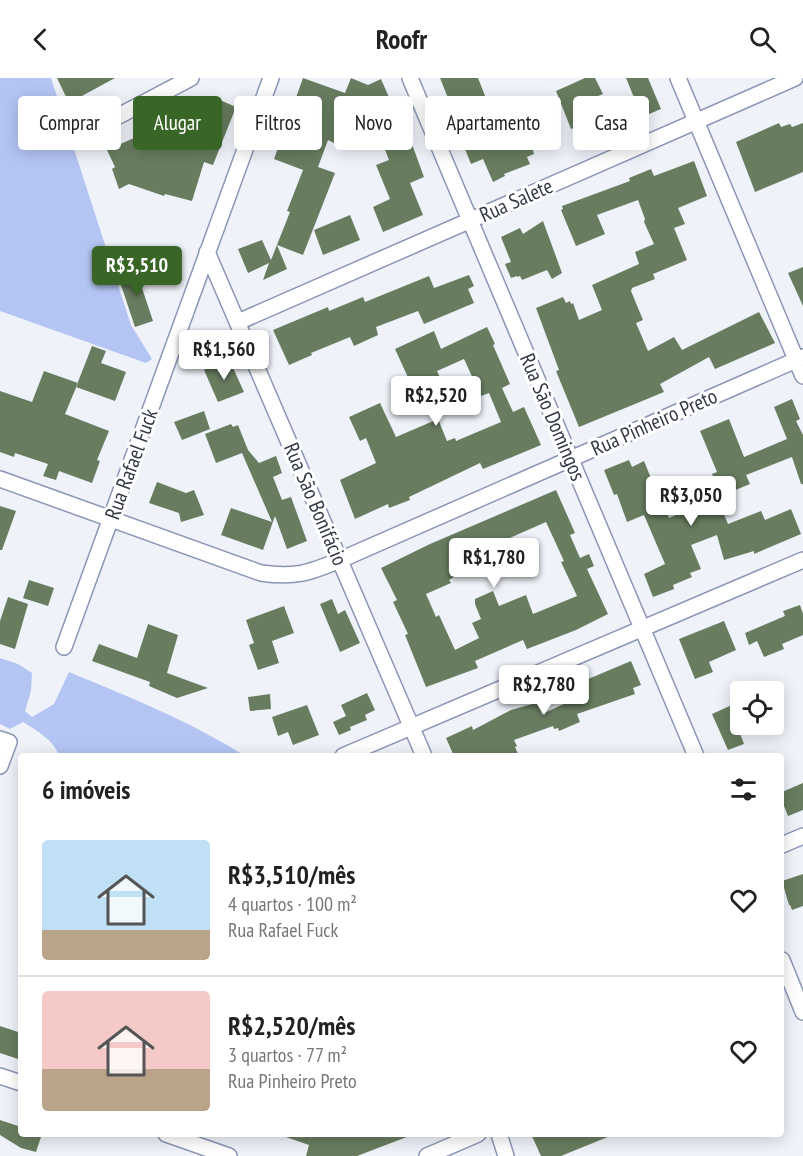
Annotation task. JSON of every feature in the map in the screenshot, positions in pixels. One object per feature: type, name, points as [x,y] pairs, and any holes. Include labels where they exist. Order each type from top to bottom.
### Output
[{"type":"street","points":[[121,115],[191,78]]},
{"type":"street","name":"Rua Rafael Fuck","points":[[64,647],[271,78]]},
{"type":"street","name":"Rua São Domingos","points":[[410,78],[695,753]]},
{"type":"street","points":[[678,78],[800,358],[803,376]]},
{"type":"street","name":"Rua Salete","points":[[238,322],[795,78]]},
{"type":"street","name":"Rua São Bonifácio","points":[[207,252],[423,753]]},
{"type":"street","name":"Rua Pinheiro Preto","points":[[0,479],[261,573],[279,576],[299,575],[340,560],[800,358]]},
{"type":"street","points":[[350,753],[803,560]]},
{"type":"street","points":[[0,739],[9,742],[0,766]]},
{"type":"street","points":[[784,844],[803,836]]},
{"type":"street","points":[[784,965],[803,1012]]},
{"type":"street","points":[[0,1076],[18,1082]]},
{"type":"street","points":[[175,1137],[229,1156]]},
{"type":"street","points":[[427,1156],[471,1137]]},
{"type":"street","points":[[500,1137],[506,1156]]},
{"type":"shaded area","points":[[0,78],[51,78],[57,96],[18,96],[18,150],[74,150],[131,325],[152,359],[146,363],[0,311]]},
{"type":"shaded area","points":[[0,658],[18,664],[32,673],[31,691],[25,711],[32,717],[54,704],[69,672],[137,700],[240,753],[58,753],[54,745],[23,722],[10,729],[0,724]]},
{"type":"building","points":[[57,78],[115,78],[82,96],[66,96]]},
{"type":"building","points":[[303,78],[345,93],[351,78],[368,85],[381,79],[388,96],[334,96],[334,143],[328,140],[318,167],[335,173],[303,255],[277,245],[287,269],[263,280],[269,263],[248,273],[238,249],[262,240],[271,260],[290,212],[287,211],[303,170],[274,159],[277,150],[322,150],[322,96],[297,96]]},
{"type":"building","points":[[440,78],[478,78],[485,96],[447,96]]},
{"type":"building","points":[[585,78],[595,78],[603,94],[573,96],[573,128],[571,129],[561,104],[561,96],[558,96],[556,91]]},
{"type":"building","points":[[626,78],[648,78],[661,109],[649,114],[649,96],[633,96]]},
{"type":"building","points":[[222,101],[234,106],[234,112],[222,142]]},
{"type":"building","points":[[779,123],[781,127],[790,124],[792,127],[803,123],[803,172],[755,192],[736,142]]},
{"type":"building","points":[[133,138],[133,150],[219,150],[213,165],[204,162],[192,201],[165,194],[164,196],[129,184],[119,189],[112,169],[115,167],[107,150],[121,150],[121,144]]},
{"type":"building","points":[[413,147],[424,177],[410,183],[423,215],[383,232],[373,207],[390,199],[376,165],[389,160],[385,150],[413,150]]},
{"type":"building","points":[[465,150],[533,150],[534,154],[527,157],[530,164],[504,174],[505,176],[493,182],[483,159],[471,164]]},
{"type":"building","points":[[694,161],[707,196],[678,208],[685,224],[674,228],[687,260],[653,274],[655,279],[632,288],[631,291],[643,320],[636,323],[648,351],[674,337],[682,350],[759,312],[775,343],[715,369],[709,357],[660,384],[664,392],[579,427],[556,371],[559,370],[536,308],[563,297],[566,303],[570,301],[571,304],[573,303],[579,320],[602,310],[592,285],[639,264],[635,252],[654,244],[644,222],[638,200],[597,215],[605,234],[576,246],[561,210],[562,206],[630,181],[629,178],[651,169],[654,176]]},
{"type":"building","points":[[350,215],[360,240],[323,255],[314,230]]},
{"type":"building","points":[[543,221],[562,273],[552,279],[547,270],[522,280],[520,276],[511,278],[505,264],[511,262],[501,237],[520,228],[523,234]]},
{"type":"building","points":[[135,263],[146,268],[140,282],[153,321],[135,327],[121,285]]},
{"type":"building","points":[[803,267],[803,306],[788,273]]},
{"type":"building","points":[[469,275],[474,286],[468,289],[474,303],[424,324],[418,311],[376,327],[378,335],[354,346],[350,337],[289,365],[273,330],[328,307],[329,311],[363,297],[365,302],[429,276],[434,288]]},
{"type":"building","points":[[487,327],[510,384],[502,388],[513,412],[524,407],[541,445],[483,469],[480,463],[409,497],[410,500],[389,508],[388,504],[355,519],[340,480],[376,463],[366,438],[360,441],[349,417],[380,403],[396,437],[438,419],[447,441],[455,438],[456,441],[501,422],[489,393],[481,396],[464,359],[437,371],[449,397],[422,408],[395,349],[434,331],[441,349]]},
{"type":"building","points":[[92,346],[106,351],[101,363],[126,372],[115,401],[76,387]]},
{"type":"building","points":[[229,359],[244,392],[218,402],[204,370]]},
{"type":"building","points":[[44,371],[78,383],[65,414],[109,431],[97,460],[100,461],[92,483],[59,471],[56,480],[43,476],[48,464],[15,453],[14,457],[0,452],[0,391],[32,402]]},
{"type":"building","points":[[792,399],[800,419],[796,421],[803,435],[803,484],[801,484],[792,457],[746,475],[750,484],[721,496],[712,474],[717,472],[700,431],[729,419],[744,457],[787,439],[774,407]]},
{"type":"building","points":[[204,411],[210,429],[182,440],[174,422]]},
{"type":"building","points":[[231,424],[233,427],[238,425],[248,450],[259,463],[276,456],[282,473],[273,477],[282,500],[291,497],[307,541],[287,549],[275,516],[263,550],[221,535],[231,508],[272,522],[242,453],[216,463],[205,434]]},
{"type":"building","points":[[629,460],[632,467],[644,461],[659,498],[662,497],[669,518],[717,498],[728,524],[761,511],[765,520],[791,509],[801,534],[754,554],[754,551],[724,560],[717,535],[691,545],[701,569],[690,573],[692,577],[673,585],[674,589],[653,597],[644,574],[665,564],[644,515],[627,522],[617,494],[614,495],[604,470]]},
{"type":"building","points":[[157,482],[186,493],[194,490],[204,515],[181,522],[179,513],[149,503]]},
{"type":"building","points":[[556,490],[575,533],[570,535],[580,558],[589,554],[594,566],[587,569],[608,614],[576,630],[527,649],[523,640],[475,661],[478,668],[426,687],[405,635],[408,634],[393,602],[397,600],[381,568],[430,544]],"holes":[[[546,522],[564,561],[561,562],[577,596],[533,614],[526,595],[499,606],[493,591],[475,599],[481,619],[472,623],[479,638],[455,650],[439,615],[436,617],[426,594],[451,583],[449,580],[461,573],[455,562]]]},
{"type":"building","points":[[0,506],[16,511],[2,550],[0,550]]},
{"type":"building","points":[[29,580],[54,588],[48,606],[23,598]]},
{"type":"building","points":[[8,597],[28,604],[15,649],[0,644],[0,621]]},
{"type":"building","points":[[332,599],[338,614],[345,610],[360,643],[340,652],[320,604]]},
{"type":"building","points":[[800,605],[803,614],[803,635],[782,644],[784,649],[764,657],[757,641],[749,645],[745,633],[785,616],[783,611]]},
{"type":"building","points":[[284,606],[294,633],[272,641],[279,663],[258,670],[249,645],[254,643],[246,620]]},
{"type":"building","points":[[724,621],[736,650],[709,662],[713,672],[695,679],[679,639]]},
{"type":"building","points":[[148,624],[178,635],[167,673],[208,688],[177,698],[149,686],[150,682],[92,661],[99,644],[137,658]]},
{"type":"building","points":[[631,661],[641,685],[633,688],[635,694],[577,714],[580,722],[559,731],[553,726],[514,740],[518,753],[453,753],[446,738],[472,726],[473,730],[511,710],[536,703],[542,714],[579,697],[574,685]]},
{"type":"building","points":[[367,693],[375,710],[365,715],[367,720],[350,727],[347,719],[351,730],[339,735],[333,722],[346,716],[341,705]]},
{"type":"building","points":[[270,694],[271,709],[250,711],[248,697]]},
{"type":"building","points":[[307,705],[319,735],[293,745],[288,732],[278,736],[272,717]]},
{"type":"building","points":[[730,706],[730,735],[741,735],[744,744],[728,750],[712,714]]},
{"type":"building","points":[[803,783],[803,810],[788,816],[784,806],[784,791]]},
{"type":"building","points":[[803,874],[803,906],[792,910],[784,888],[784,880]]},
{"type":"building","points":[[0,1026],[18,1032],[18,1059],[0,1053]]},
{"type":"building","points":[[0,1120],[18,1126],[18,1137],[41,1137],[36,1152],[21,1148],[0,1135]]},
{"type":"building","points":[[286,1137],[407,1137],[357,1156],[306,1156],[309,1145]]},
{"type":"building","points":[[532,1137],[608,1137],[561,1156],[541,1156]]}]
